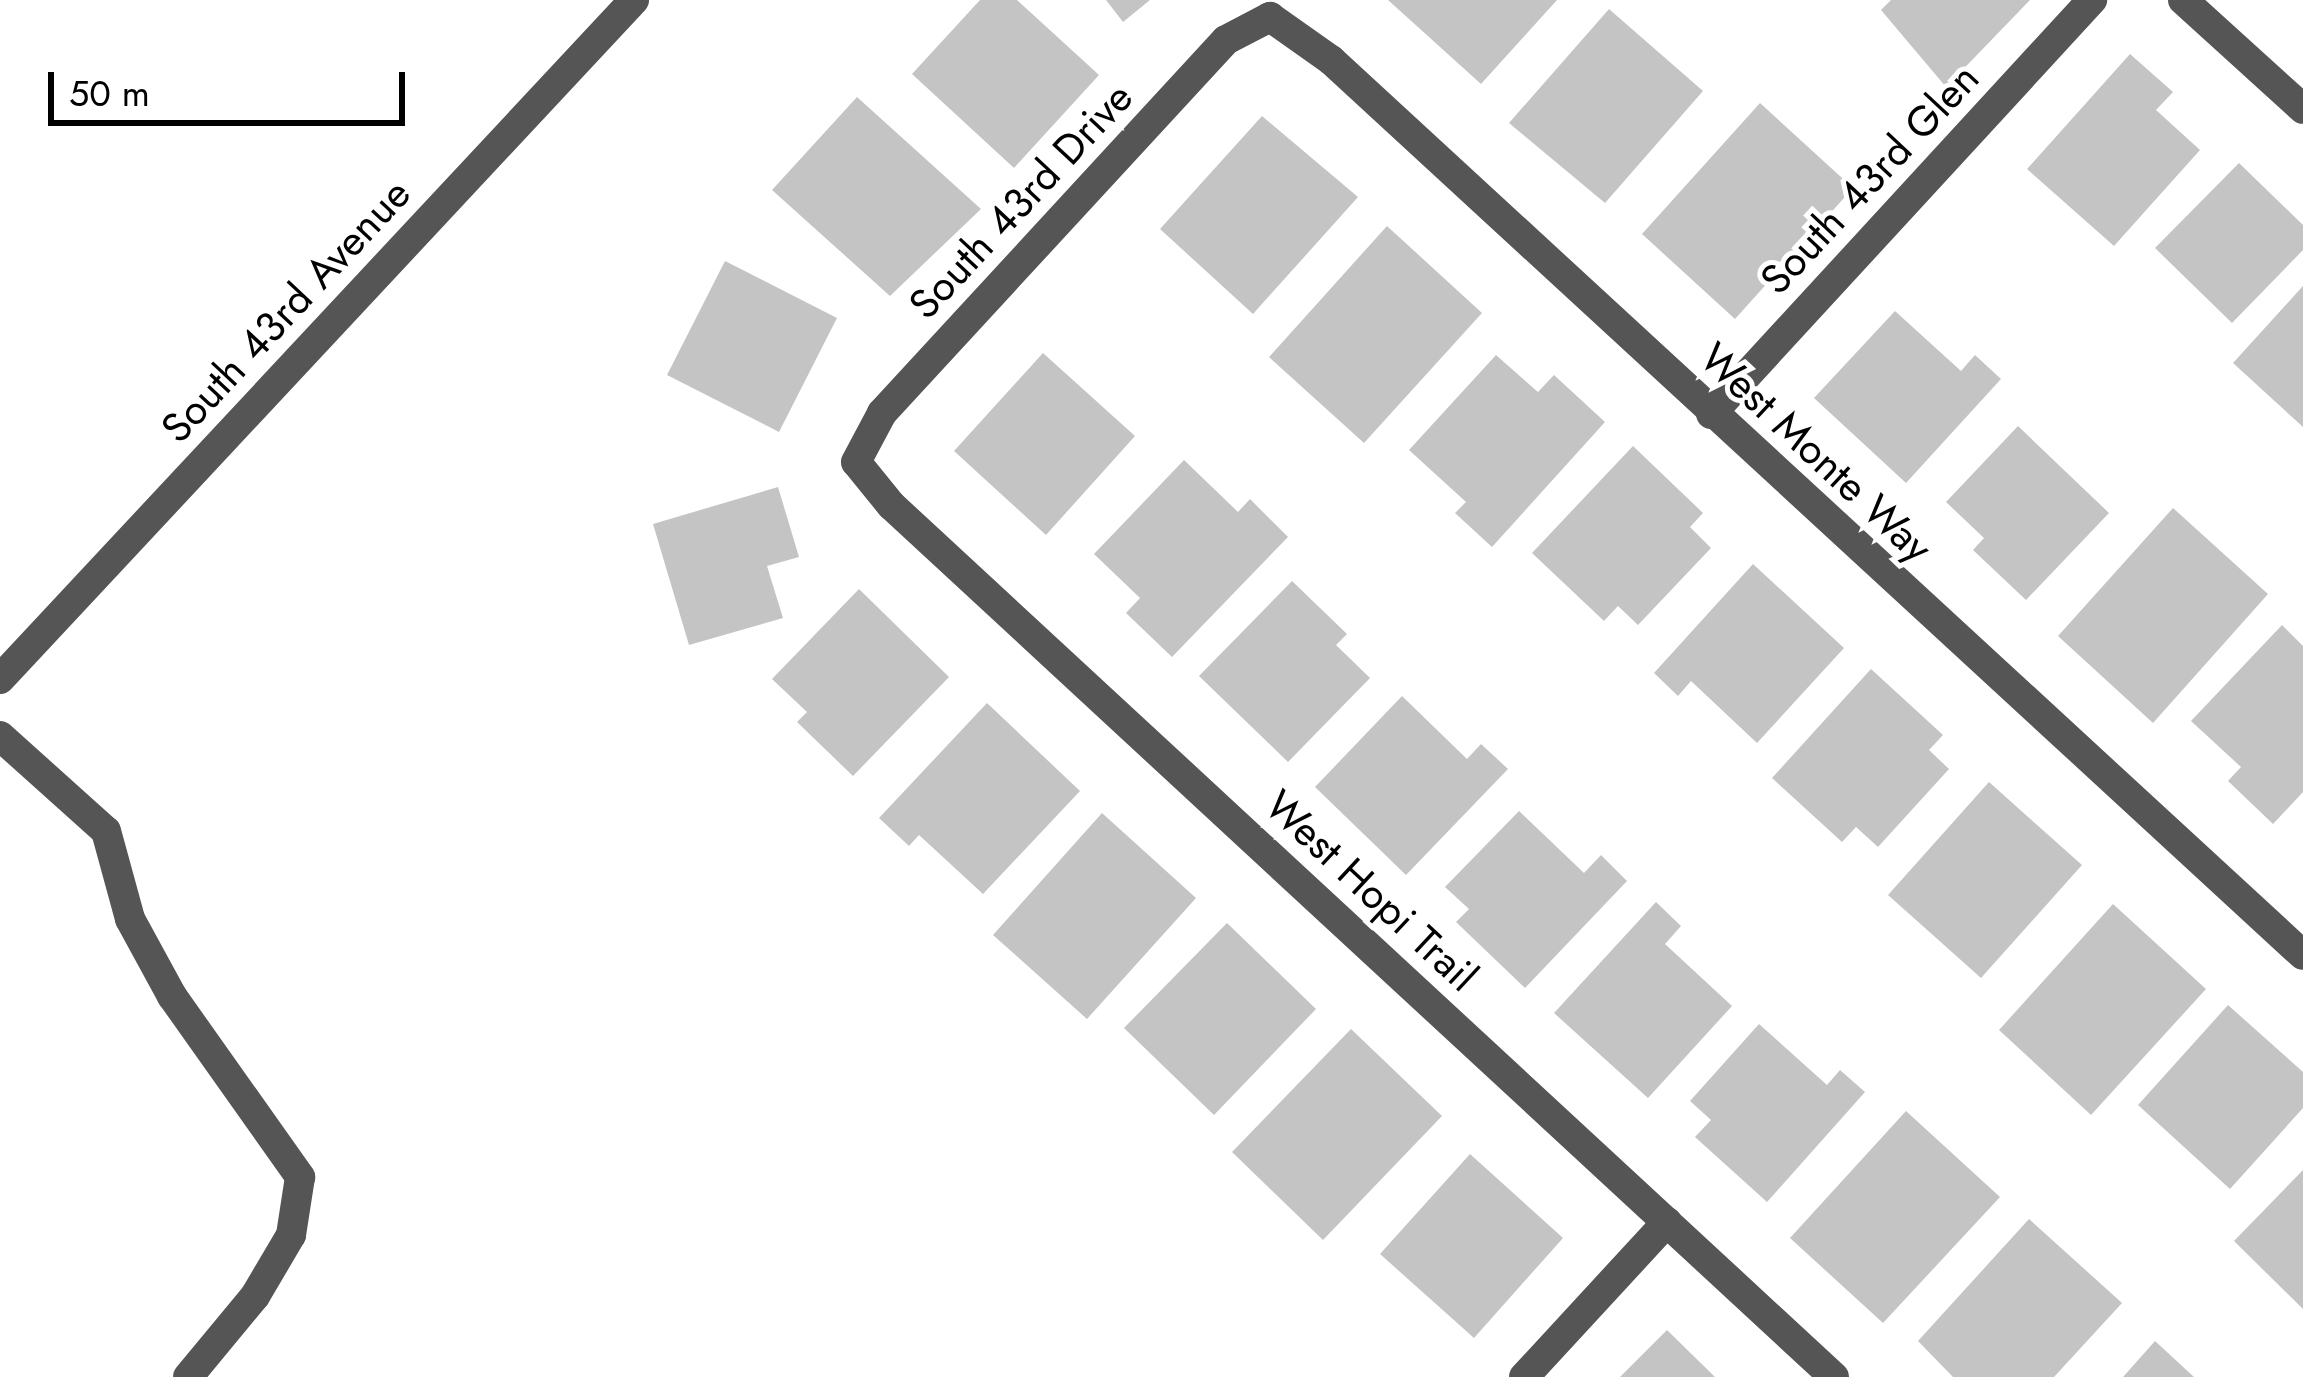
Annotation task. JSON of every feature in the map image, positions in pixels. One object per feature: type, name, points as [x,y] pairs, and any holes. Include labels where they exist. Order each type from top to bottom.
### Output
[{"type":"street","name":"South 43rd Avenue","points":[[0,679],[634,0]]},
{"type":"street","name":"South 43rd Glen","points":[[1711,414],[2092,0]]},
{"type":"street","points":[[2183,0],[2303,110]]},
{"type":"street","name":"West Monte Way","points":[[1270,17],[1331,59],[2303,955]]},
{"type":"street","name":"South 43rd Drive","points":[[856,462],[882,413],[1226,40],[1270,17]]},
{"type":"street","name":"West Hopi Trail","points":[[856,462],[891,505],[1834,1377]]},
{"type":"street","points":[[0,736],[106,830],[130,919],[172,996],[299,1177],[291,1235],[255,1296],[188,1377]]},
{"type":"street","points":[[1524,1377],[1667,1222]]},
{"type":"building","points":[[980,0],[1017,0],[1099,75],[1014,168],[912,74]]},
{"type":"building","points":[[1106,0],[1150,0],[1123,22]]},
{"type":"building","points":[[1388,0],[1557,0],[1481,84]]},
{"type":"building","points":[[1891,0],[2030,0],[1946,87],[1881,10]]},
{"type":"building","points":[[1609,9],[1703,91],[1605,203],[1509,123]]},
{"type":"building","points":[[2130,54],[2173,92],[2156,110],[2200,150],[2114,246],[2027,169]]},
{"type":"building","points":[[857,97],[981,209],[890,296],[772,190]]},
{"type":"building","points":[[1760,103],[1853,188],[1735,319],[1642,234]]},
{"type":"building","points":[[1262,116],[1358,197],[1253,314],[1160,229]]},
{"type":"building","points":[[2239,163],[2303,225],[2303,250],[2232,323],[2155,248]]},
{"type":"building","points":[[1387,226],[1482,313],[1364,443],[1269,357]]},
{"type":"building","points":[[725,261],[837,318],[779,432],[667,375]]},
{"type":"building","points":[[2303,286],[2303,427],[2233,363]]},
{"type":"building","points":[[1895,311],[1961,371],[1975,355],[2001,379],[1906,483],[1814,398]]},
{"type":"building","points":[[1043,353],[1135,436],[1046,535],[954,451]]},
{"type":"building","points":[[1496,355],[1538,392],[1554,375],[1605,422],[1492,547],[1455,513],[1466,502],[1409,450]]},
{"type":"building","points":[[2018,426],[2109,513],[2026,600],[1973,550],[1984,538],[1946,502]]},
{"type":"building","points":[[1633,446],[1703,513],[1690,527],[1711,548],[1638,625],[1618,606],[1604,621],[1532,553]]},
{"type":"building","points":[[1184,460],[1238,512],[1250,499],[1288,537],[1172,657],[1126,613],[1140,598],[1094,554]]},
{"type":"building","points":[[778,487],[799,557],[767,566],[783,618],[689,645],[653,524]]},
{"type":"building","points":[[2173,508],[2268,594],[2153,723],[2058,636]]},
{"type":"building","points":[[1753,564],[1844,648],[1757,743],[1691,681],[1678,696],[1654,673]]},
{"type":"building","points":[[1292,581],[1347,634],[1336,645],[1370,678],[1288,762],[1199,676]]},
{"type":"building","points":[[859,589],[949,677],[853,776],[797,722],[807,712],[772,679]]},
{"type":"building","points":[[2282,625],[2303,646],[2303,792],[2273,824],[2228,781],[2241,767],[2191,721]]},
{"type":"building","points":[[1871,669],[1943,735],[1929,750],[1949,769],[1878,847],[1856,827],[1842,842],[1772,778]]},
{"type":"building","points":[[1402,696],[1467,759],[1481,744],[1508,769],[1406,875],[1315,787]]},
{"type":"building","points":[[987,703],[1080,791],[983,894],[919,835],[909,846],[879,818]]},
{"type":"building","points":[[1989,782],[2082,865],[1981,978],[1888,895]]},
{"type":"building","points":[[1519,811],[1584,873],[1601,855],[1627,881],[1525,988],[1456,922],[1469,909],[1445,887]]},
{"type":"building","points":[[1102,813],[1196,898],[1087,1019],[993,935]]},
{"type":"building","points":[[1656,902],[1681,926],[1665,944],[1732,1006],[1648,1098],[1554,1013]]},
{"type":"building","points":[[2113,904],[2206,989],[2091,1115],[1999,1030]]},
{"type":"building","points":[[1227,923],[1316,1009],[1214,1115],[1124,1028]]},
{"type":"building","points":[[2228,1005],[2303,1072],[2303,1108],[2230,1189],[2138,1105]]},
{"type":"building","points":[[1759,1024],[1827,1085],[1840,1070],[1865,1092],[1767,1202],[1695,1137],[1711,1120],[1690,1101]]},
{"type":"building","points":[[1351,1029],[1442,1116],[1323,1240],[1232,1152]]},
{"type":"building","points":[[1906,1111],[2000,1197],[1883,1323],[1790,1238]]},
{"type":"building","points":[[1470,1154],[1563,1238],[1474,1338],[1380,1254]]},
{"type":"building","points":[[2303,1170],[2303,1309],[2234,1241]]},
{"type":"building","points":[[2029,1219],[2122,1303],[2054,1377],[1953,1377],[1918,1341]]},
{"type":"building","points":[[1667,1330],[1715,1377],[1620,1377]]},
{"type":"building","points":[[2155,1341],[2194,1377],[2123,1377]]}]
